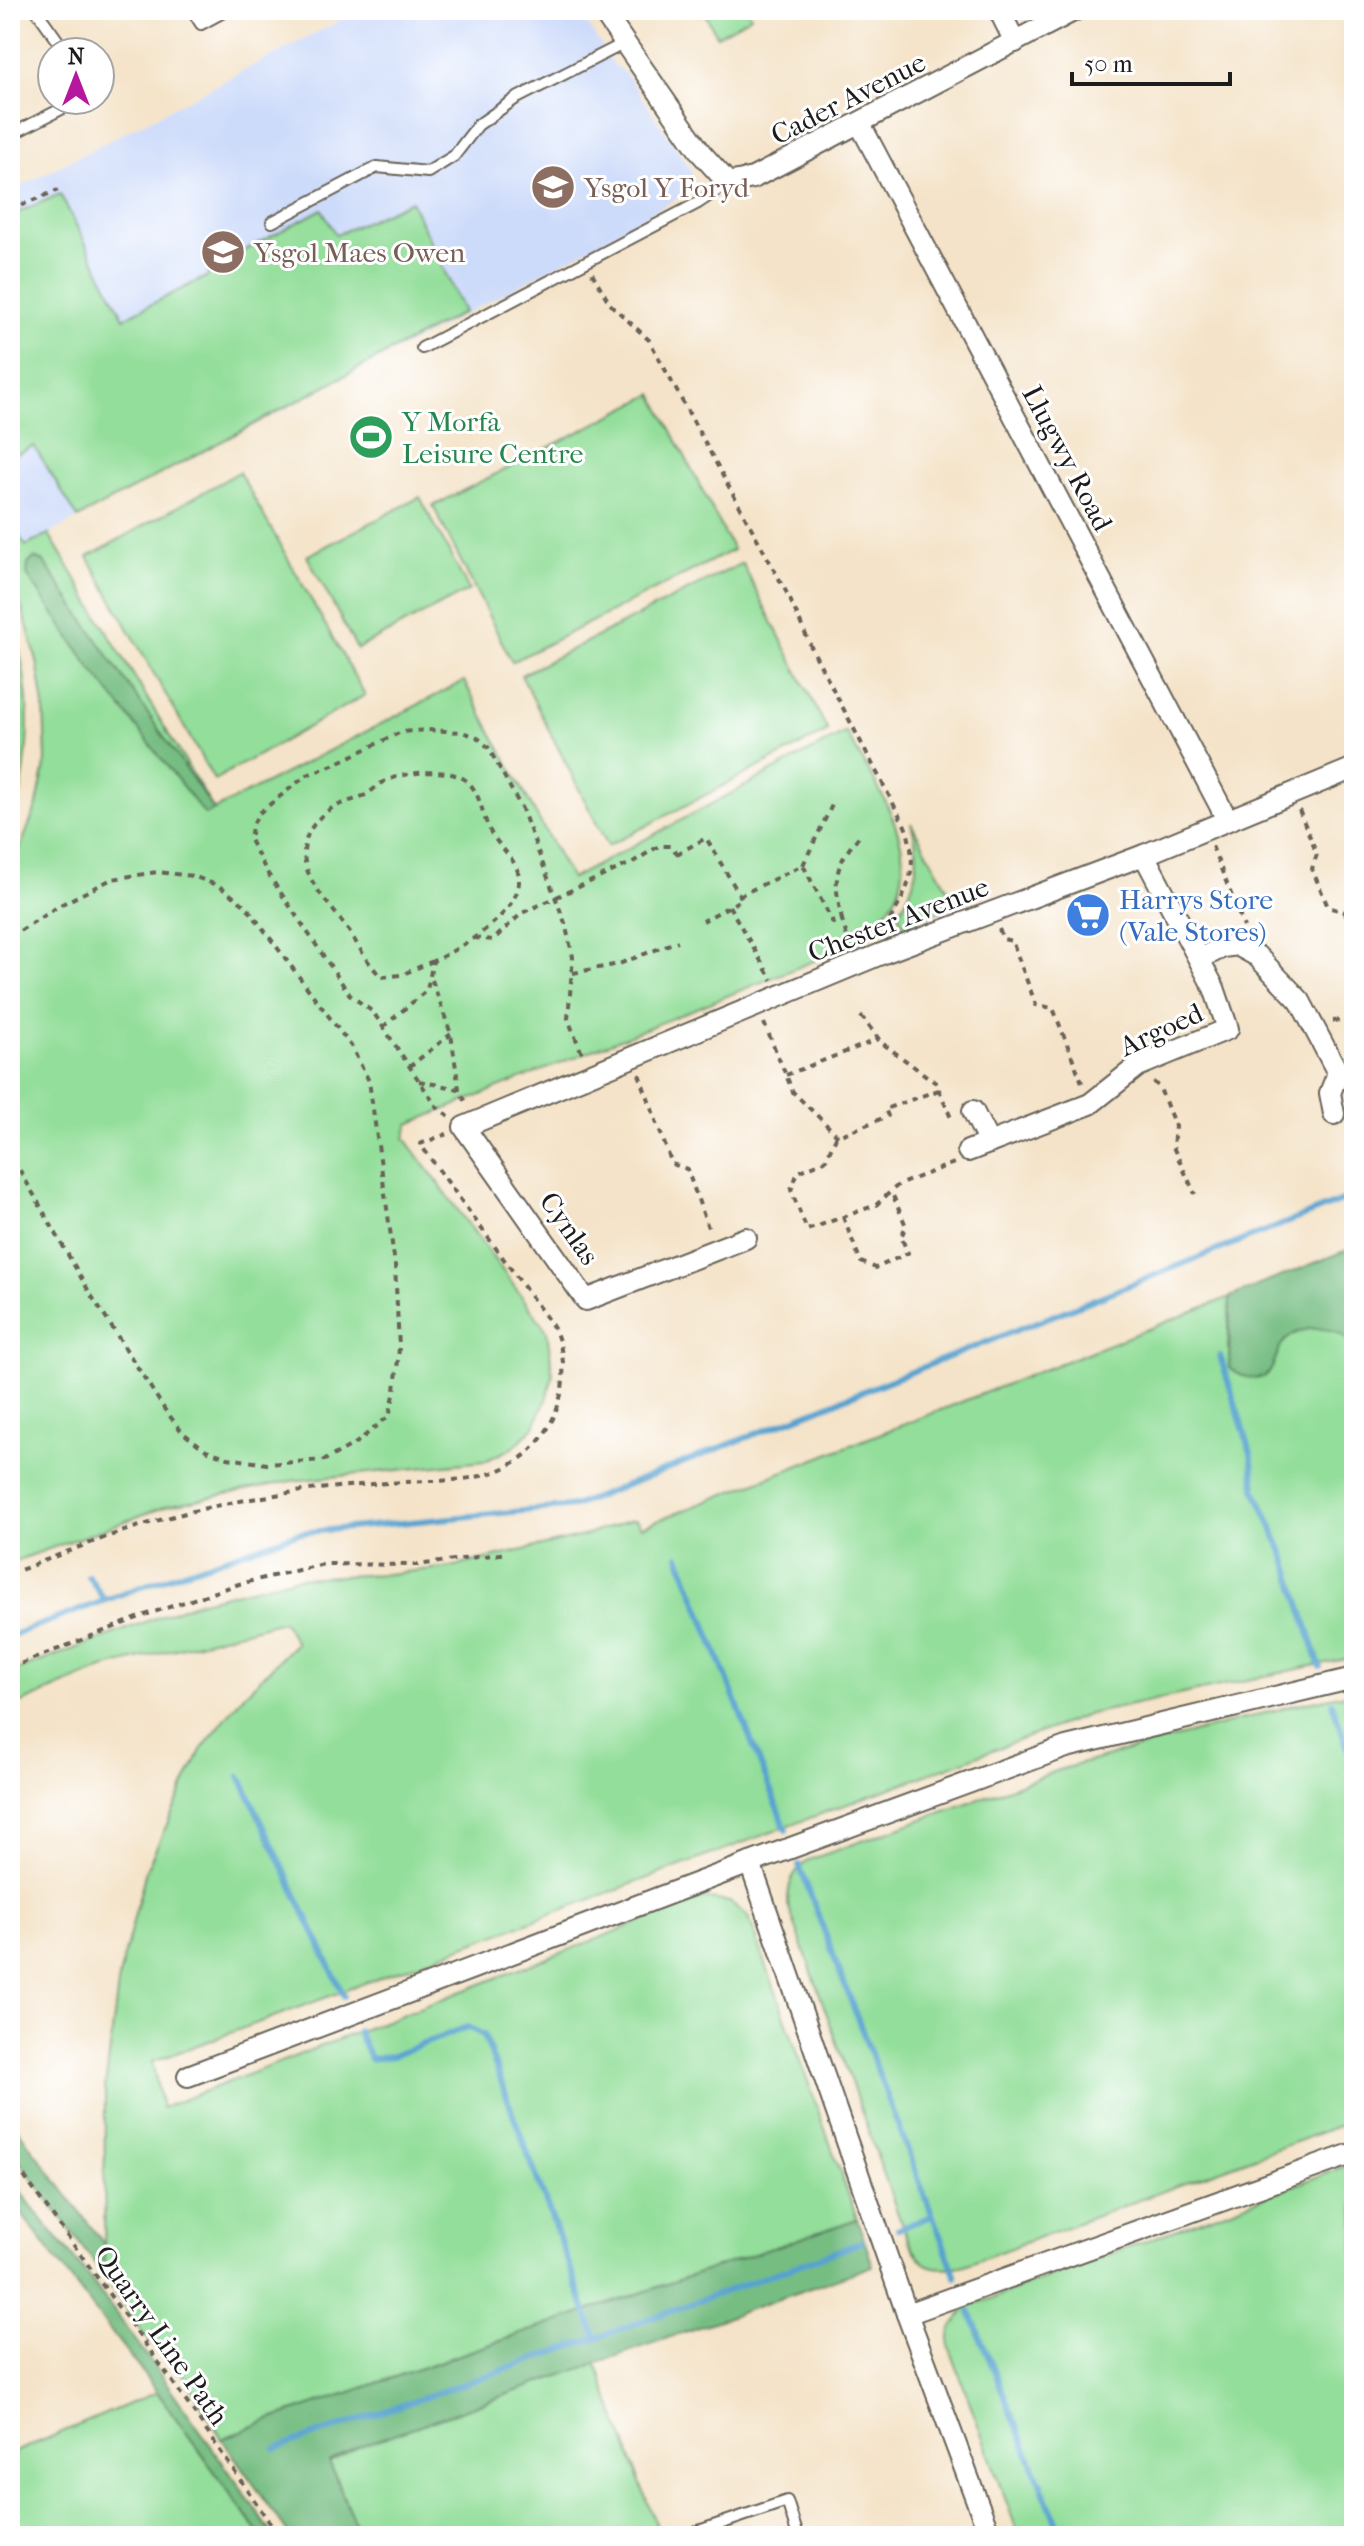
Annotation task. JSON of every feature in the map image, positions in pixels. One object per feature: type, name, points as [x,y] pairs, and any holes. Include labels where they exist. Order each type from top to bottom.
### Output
[{"type":"street","points":[[602,10],[701,153],[728,183]]},
{"type":"street","points":[[999,10],[1015,42]]},
{"type":"street","name":"Cader Avenue","points":[[728,183],[753,178],[1075,10]]},
{"type":"street","name":"Llugwy Road","points":[[860,124],[1227,819]]},
{"type":"street","name":"Chester Avenue","points":[[470,1124],[881,954],[1144,855],[1354,768]]},
{"type":"street","name":"Argoed","points":[[968,1151],[1090,1104],[1135,1069],[1228,1029],[1214,988],[1144,855]]},
{"type":"street","points":[[1199,959],[1223,947],[1237,945],[1257,956],[1300,1001],[1346,1073],[1330,1093],[1334,1114]]},
{"type":"street","points":[[973,1111],[989,1143]]},
{"type":"street","name":"Cynlas","points":[[470,1124],[586,1300],[746,1238]]},
{"type":"street","points":[[188,2076],[1066,1747],[1354,1678]]},
{"type":"street","points":[[750,1863],[907,2314],[990,2536]]},
{"type":"street","points":[[907,2314],[1354,2153]]},
{"type":"lane","points":[[36,10],[55,36]]},
{"type":"lane","points":[[192,10],[201,24],[227,10]]},
{"type":"lane","points":[[272,222],[377,167],[428,172],[454,156],[478,125],[515,99],[625,43]]},
{"type":"lane","points":[[10,135],[47,116]]},
{"type":"lane","points":[[422,348],[698,203],[728,183]]},
{"type":"lane","points":[[691,2536],[787,2501],[798,2536]]},
{"type":"path","points":[[10,210],[58,190]]},
{"type":"path","points":[[586,262],[610,304],[649,340],[789,597],[812,649],[905,826],[913,846],[912,867],[907,892],[876,944],[881,954]]},
{"type":"path","points":[[470,1124],[436,1106],[373,1012],[350,995],[268,874],[250,840],[252,826],[259,813],[307,775],[401,732],[445,730],[477,737],[488,747],[522,809],[557,899],[570,946],[573,973],[568,1019],[591,1074]]},
{"type":"path","points":[[413,774],[457,775],[473,785],[489,830],[518,872],[519,885],[516,897],[509,906],[474,938],[464,947],[401,975],[382,977],[363,956],[353,935],[311,882],[303,851],[314,824],[326,811],[364,796],[384,782],[413,774]]},
{"type":"path","points":[[1292,793],[1317,854],[1312,869],[1328,907],[1345,912],[1354,936]]},
{"type":"path","points":[[739,896],[803,865],[832,805]]},
{"type":"path","points":[[1206,828],[1233,903],[1257,956]]},
{"type":"path","points":[[855,965],[842,920],[835,878],[844,854],[862,833]]},
{"type":"path","points":[[474,938],[493,940],[531,909],[633,862],[659,846],[670,846],[678,855],[706,838],[742,899],[703,921]]},
{"type":"path","points":[[803,865],[833,923],[842,920]]},
{"type":"path","points":[[10,937],[62,904],[112,879],[157,872],[193,876],[219,886],[246,906],[351,1046],[369,1081],[395,1265],[399,1348],[389,1416],[356,1443],[325,1460],[267,1464],[228,1458],[206,1450],[183,1433],[165,1410],[91,1295],[10,1153]]},
{"type":"path","points":[[509,906],[518,917]]},
{"type":"path","points":[[729,906],[781,995]]},
{"type":"path","points":[[993,912],[1003,939],[1012,941],[1036,1005],[1053,1008],[1090,1104]]},
{"type":"path","points":[[573,973],[619,964],[678,941]]},
{"type":"path","points":[[383,1027],[427,990],[433,961]]},
{"type":"path","points":[[431,978],[451,1034],[459,1089],[470,1124]]},
{"type":"path","points":[[757,1006],[793,1092],[838,1136]]},
{"type":"path","points":[[861,1016],[879,1039],[936,1083],[951,1118],[973,1111]]},
{"type":"path","points":[[409,1067],[451,1034]]},
{"type":"path","points":[[786,1075],[879,1039]]},
{"type":"path","points":[[633,1057],[672,1164],[687,1169],[716,1249]]},
{"type":"path","points":[[1135,1069],[1159,1086],[1175,1126],[1173,1147],[1195,1194]]},
{"type":"path","points":[[419,1081],[459,1089]]},
{"type":"path","points":[[939,1090],[885,1109],[888,1116],[838,1136],[825,1161],[798,1172],[791,1190],[807,1230],[876,1205],[898,1185],[970,1157],[968,1151]]},
{"type":"path","points":[[10,1574],[114,1535],[189,1512],[298,1492],[481,1476],[514,1463],[528,1451],[544,1433],[561,1400],[564,1381],[561,1342],[554,1328],[420,1144],[470,1124]]},
{"type":"path","points":[[843,1217],[861,1262],[876,1268],[908,1253],[901,1237],[906,1226],[891,1191]]},
{"type":"path","points":[[10,1668],[145,1615],[239,1584],[324,1564],[417,1565],[507,1553]]},
{"type":"path","name":"Quarry Line Path","points":[[10,2157],[172,2381],[279,2536]]},
{"type":"shaded area","name":"Ysgol Maes Owen","points":[[360,10],[578,10],[691,170],[693,183],[686,193],[580,253],[26,546],[10,523],[10,192]]},
{"type":"green space","points":[[703,10],[747,10],[751,16],[717,36]]},
{"type":"green space","points":[[60,194],[124,318],[208,276],[210,269],[322,209],[336,235],[411,201],[464,312],[78,518],[34,446],[10,457],[10,216]]},
{"type":"green space","points":[[653,394],[733,550],[512,662],[433,506]]},
{"type":"green space","points":[[239,472],[365,695],[214,780],[88,557]]},
{"type":"green space","points":[[420,497],[469,590],[357,649],[307,556]]},
{"type":"green space","points":[[10,523],[26,546],[49,534],[214,810],[464,681],[571,879],[846,732],[880,791],[898,834],[903,856],[902,878],[892,904],[861,942],[409,1124],[405,1138],[547,1331],[553,1376],[546,1401],[533,1428],[513,1448],[485,1461],[291,1481],[167,1506],[10,1563],[10,874],[37,805],[46,760],[44,706],[37,661],[22,608],[10,587]]},
{"type":"green space","points":[[34,558],[44,562],[214,810],[205,815],[90,667],[27,575],[28,564]]},
{"type":"green space","points":[[742,563],[828,731],[608,846],[521,675]]},
{"type":"green space","points":[[10,620],[24,674],[28,728],[23,781],[10,835]]},
{"type":"green space","points":[[911,823],[956,904],[904,927],[898,914],[910,892],[917,859]]},
{"type":"green space","points":[[1354,1247],[1354,1347],[1347,1339],[1329,1330],[1309,1329],[1282,1344],[1272,1368],[1263,1377],[1246,1377],[1229,1368],[1230,1297]]},
{"type":"green space","points":[[1230,1297],[1228,1349],[1354,1310],[1354,1657],[1090,1714],[152,2062],[162,2108],[702,1898],[730,1902],[749,1917],[857,2219],[269,2420],[222,2439],[183,2374],[143,2334],[104,2276],[105,2088],[119,1977],[146,1870],[201,1750],[243,1696],[296,1643],[283,1621],[103,1668],[10,1708],[10,1673],[198,1602],[295,1578],[387,1574],[452,1567],[583,1536],[631,1520],[636,1520],[641,1527]]},
{"type":"green space","points":[[1354,1692],[1354,2120],[962,2266],[939,2268],[925,2263],[914,2251],[904,2231],[788,1905],[790,1886],[797,1871],[806,1861],[1062,1769],[1294,1705]]},
{"type":"green space","points":[[10,2119],[104,2244],[104,2276],[10,2148]]},
{"type":"green space","points":[[1354,2163],[1354,2536],[1019,2536],[949,2346],[951,2329],[966,2308]]},
{"type":"green space","points":[[10,2176],[122,2322],[274,2536],[261,2536],[157,2392],[10,2199]]},
{"type":"green space","points":[[857,2219],[873,2266],[360,2446],[329,2462],[360,2536],[290,2536],[222,2439],[269,2420]]},
{"type":"green space","points":[[596,2363],[660,2536],[360,2536],[357,2532],[329,2463],[360,2446]]},
{"type":"green space","points":[[157,2392],[261,2536],[10,2536],[10,2454]]},
{"type":"waterway","points":[[10,1636],[298,1533],[574,1506],[1354,1196]]},
{"type":"waterway","points":[[1220,1356],[1251,1453],[1255,1489],[1286,1559],[1320,1667]]},
{"type":"waterway","points":[[679,1556],[786,1830]]},
{"type":"waterway","points":[[88,1576],[105,1600]]},
{"type":"waterway","points":[[1332,1703],[1354,1766]]},
{"type":"waterway","points":[[240,1776],[344,1996]]},
{"type":"waterway","points":[[799,1865],[956,2277]]},
{"type":"waterway","points":[[358,2031],[370,2059],[392,2056],[467,2027],[484,2035],[596,2338]]},
{"type":"waterway","points":[[898,2229],[932,2216]]},
{"type":"waterway","points":[[275,2449],[862,2242]]},
{"type":"waterway","points":[[970,2312],[1062,2536]]},
{"type":"place","name":"Ysgol Y Foryd","points":[[553,187]]},
{"type":"place","name":"Ysgol Maes Owen","points":[[223,252]]},
{"type":"place","name":"Y Morfa Leisure Centre","points":[[371,437]]},
{"type":"place","name":"Harrys Store (Vale Stores)","points":[[1088,915]]}]
